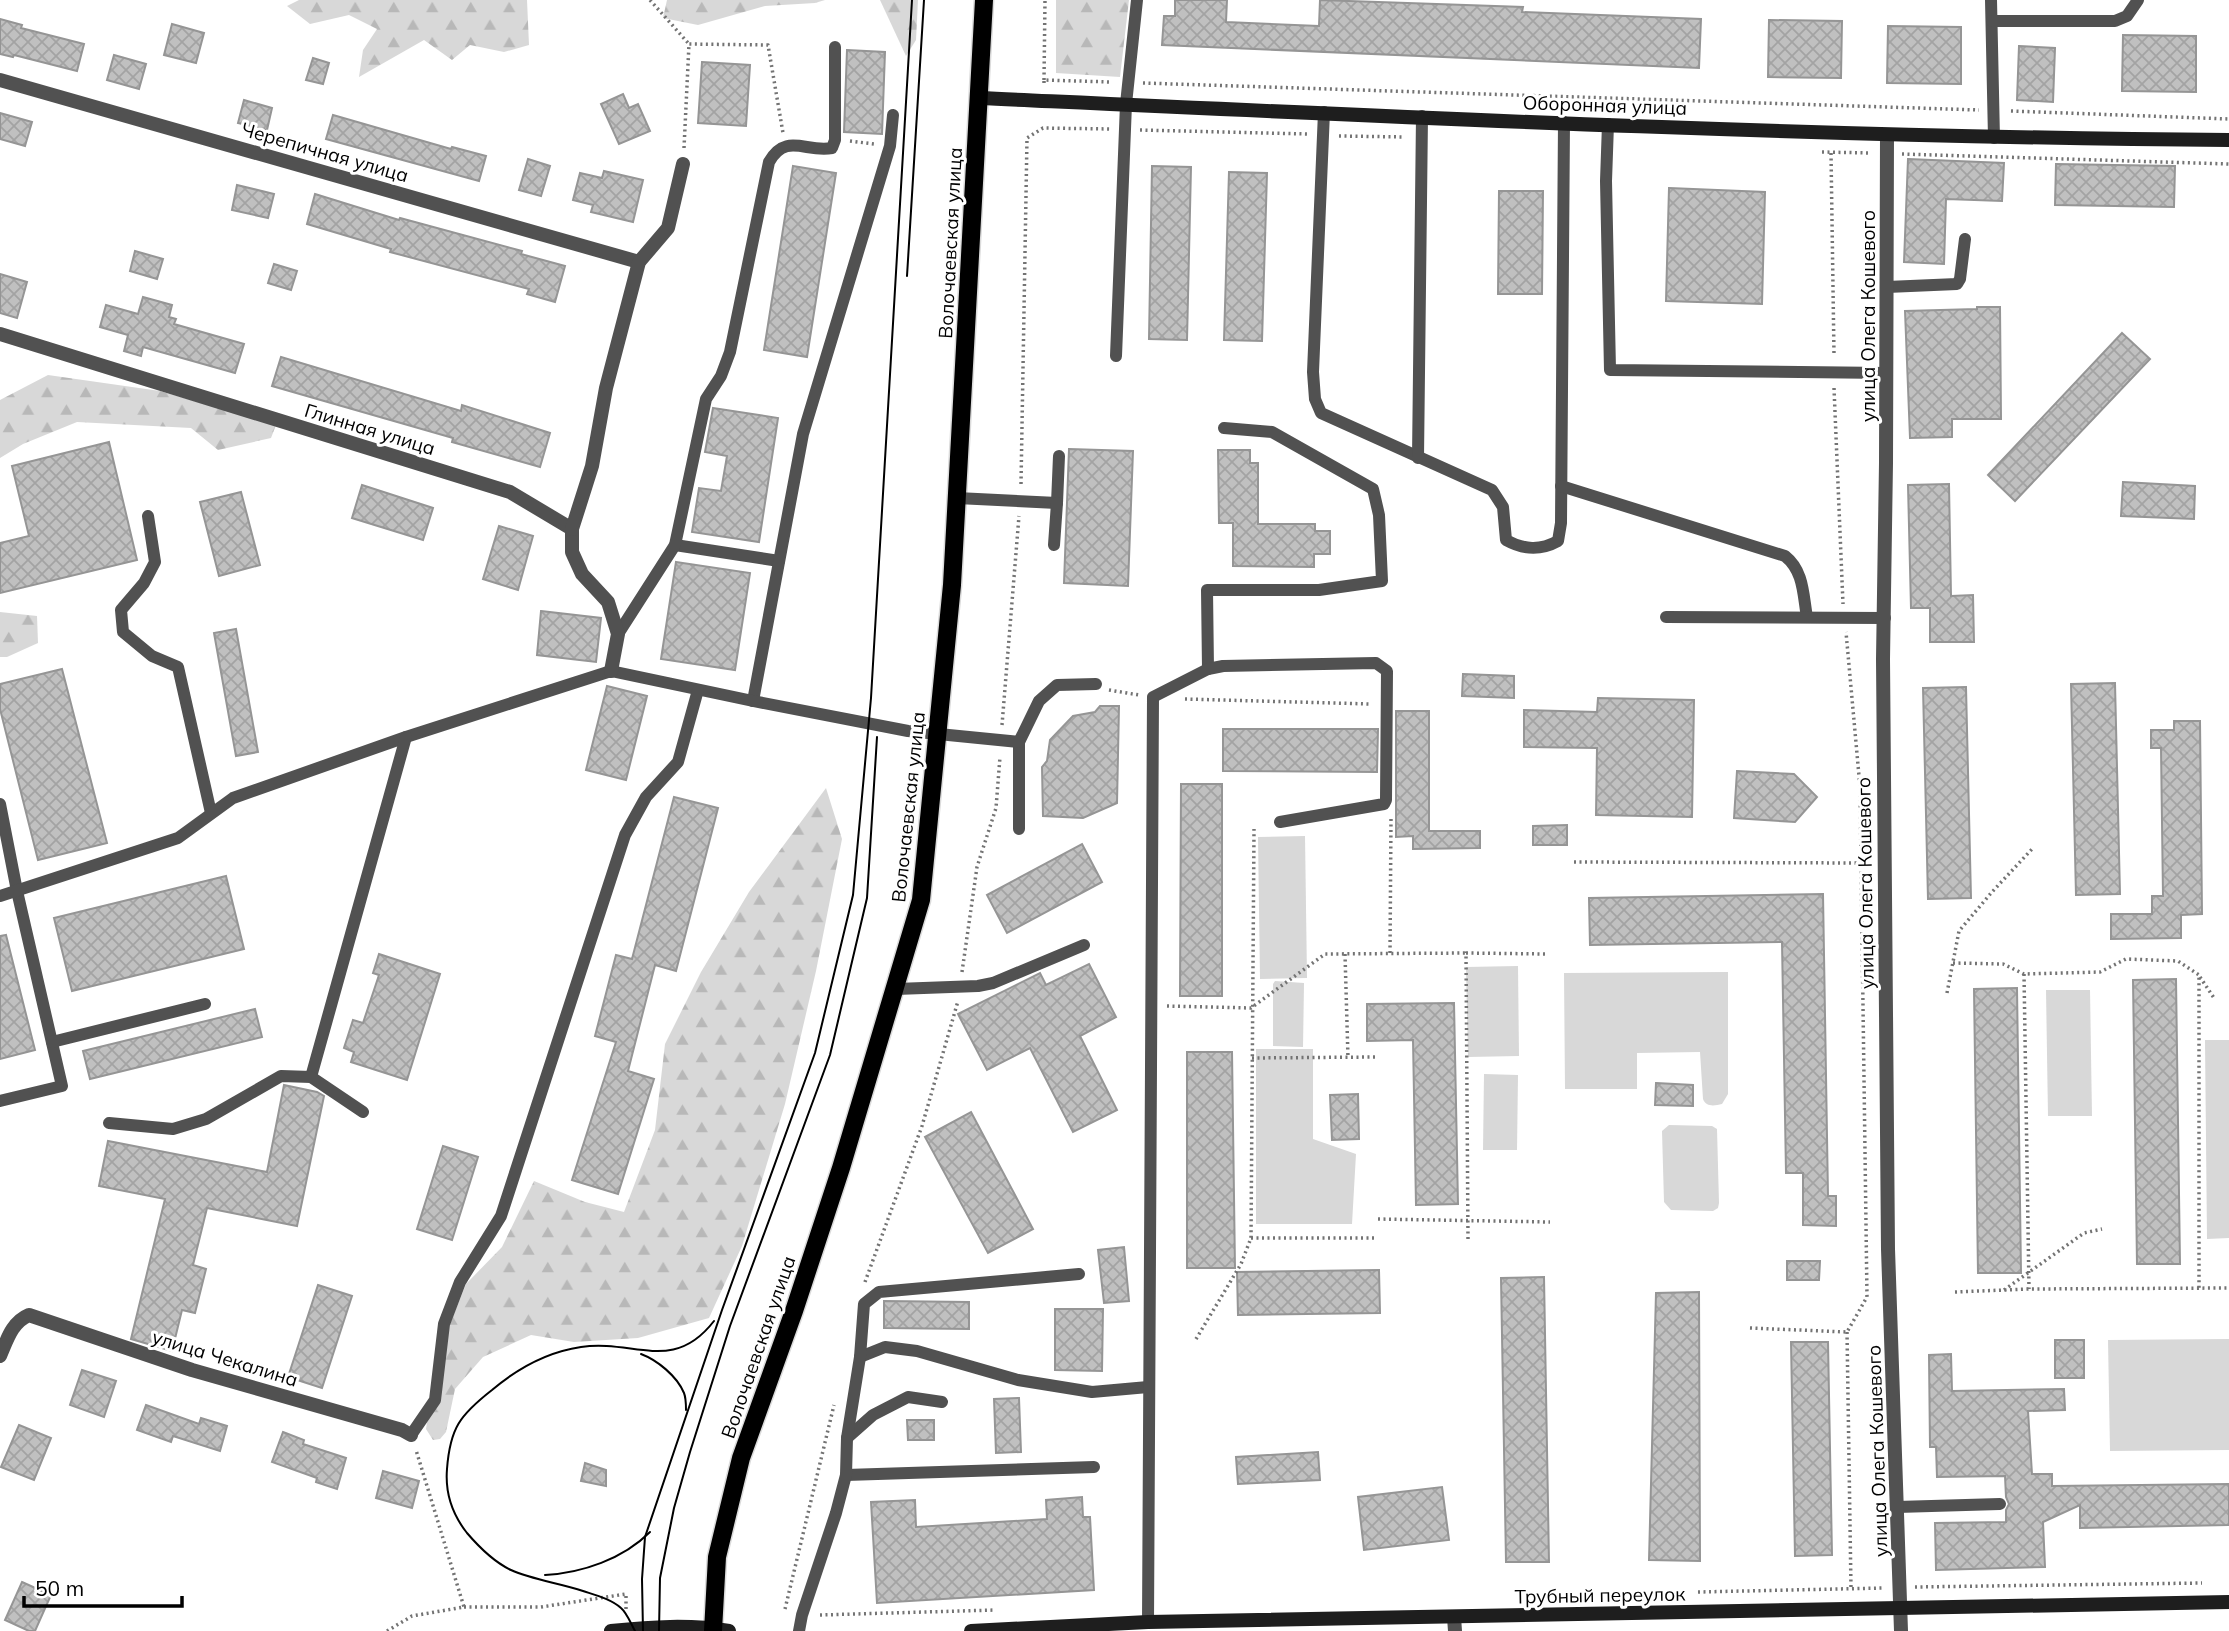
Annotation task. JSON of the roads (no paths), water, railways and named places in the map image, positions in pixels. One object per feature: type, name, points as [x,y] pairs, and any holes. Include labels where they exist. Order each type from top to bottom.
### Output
[{"type":"main road","name":"Волочаевская улица","points":[[718,1630],[717,1557],[741,1458],[829,1207],[921,900],[953,585],[984,0]]},
{"type":"street","name":"Черепичная улица","points":[[0,79],[639,261]]},
{"type":"street","name":"Оборонная улица","points":[[979,98],[1831,134],[2229,140]]},
{"type":"street","name":"улица Олега Кошевого","points":[[1887,135],[1885,618],[1882,659],[1888,1249],[1901,1631]]},
{"type":"street","points":[[611,671],[618,634],[608,602],[582,574],[572,552],[572,529],[592,466],[606,388],[639,261],[668,228],[683,164]]},
{"type":"street","name":"Глинная улица","points":[[0,334],[510,492],[572,529]]},
{"type":"street","name":"улица Чекалина","points":[[0,1356],[12,1329],[21,1318],[29,1315],[192,1370],[411,1435]]},
{"type":"street","name":"Трубный переулок","points":[[971,1631],[1075,1628],[1148,1622],[1216,1626],[1455,1624],[1852,1610],[2229,1602]]},
{"type":"street","points":[[611,1631],[658,1627],[718,1630]]},
{"type":"lane","points":[[1116,356],[1126,104],[1137,0]]},
{"type":"lane","points":[[1991,0],[1994,138]]},
{"type":"lane","points":[[1992,21],[2115,21],[2127,16],[2138,0]]},
{"type":"lane","points":[[618,634],[675,545],[706,399],[730,352],[769,162],[775,152],[785,145],[827,149],[832,148],[835,140],[835,47]]},
{"type":"lane","points":[[1324,112],[1313,372],[1315,399],[1321,413],[1492,490],[1503,507],[1506,540],[1519,547],[1544,549],[1558,541],[1561,523],[1564,122]]},
{"type":"lane","points":[[753,701],[803,435],[890,146],[893,115]]},
{"type":"lane","points":[[1418,458],[1422,116]]},
{"type":"lane","points":[[1608,124],[1606,181],[1610,370],[1887,373]]},
{"type":"lane","points":[[1887,287],[1957,284],[1965,239]]},
{"type":"lane","points":[[1208,669],[1207,590],[1319,590],[1382,581],[1379,515],[1373,489],[1272,432],[1224,428]]},
{"type":"lane","points":[[1054,545],[1059,456]]},
{"type":"lane","points":[[1561,485],[1785,556],[1799,572],[1807,617]]},
{"type":"lane","points":[[957,498],[1056,503]]},
{"type":"lane","points":[[148,516],[155,562],[144,583],[121,610],[122,632],[152,656],[178,667],[211,813]]},
{"type":"lane","points":[[675,545],[779,561]]},
{"type":"lane","points":[[1666,617],[1885,618]]},
{"type":"lane","points":[[1148,1622],[1153,697],[1208,669],[1223,666],[1376,663],[1387,671],[1384,804],[1280,822]]},
{"type":"lane","points":[[0,896],[178,838],[233,798],[406,737],[611,671],[753,701],[938,735],[1019,742]]},
{"type":"lane","points":[[1019,829],[1019,742],[1039,701],[1056,685],[1096,684]]},
{"type":"lane","points":[[411,1435],[435,1400],[444,1324],[460,1282],[501,1216],[625,835],[646,797],[678,762],[698,690]]},
{"type":"lane","points":[[311,1077],[406,737]]},
{"type":"lane","points":[[0,804],[62,1086],[0,1101]]},
{"type":"lane","points":[[896,989],[993,983],[1084,946]]},
{"type":"lane","points":[[52,1042],[205,1003]]},
{"type":"lane","points":[[109,1124],[173,1129],[206,1119],[281,1076],[311,1077],[363,1112]]},
{"type":"lane","points":[[799,1631],[846,1475],[847,1438],[860,1357],[864,1304],[879,1292],[1079,1273]]},
{"type":"lane","points":[[860,1357],[885,1347],[917,1351],[1018,1380],[1092,1392],[1148,1387]]},
{"type":"lane","points":[[847,1438],[873,1415],[908,1397],[942,1402]]},
{"type":"lane","points":[[846,1475],[1094,1467]]},
{"type":"lane","points":[[1897,1507],[2000,1504]]},
{"type":"tram line","points":[[643,1631],[642,1579],[645,1537],[722,1310],[815,1053],[853,895],[871,698],[912,0]]},
{"type":"tram line","points":[[907,276],[924,0]]},
{"type":"tram line","points":[[659,1631],[660,1578],[674,1508],[690,1452],[730,1326],[830,1055],[867,898],[877,737]]},
{"type":"tram line","points":[[635,1631],[623,1610],[613,1602],[511,1570],[477,1544],[457,1518],[448,1495],[447,1469],[451,1443],[464,1415],[472,1407],[502,1382],[534,1362],[581,1347],[668,1350],[683,1346],[699,1337],[714,1321]]},
{"type":"tram line","points":[[641,1354],[660,1364],[677,1381],[685,1395],[686,1410]]},
{"type":"tram line","points":[[545,1575],[601,1563],[627,1550],[650,1532]]}]
